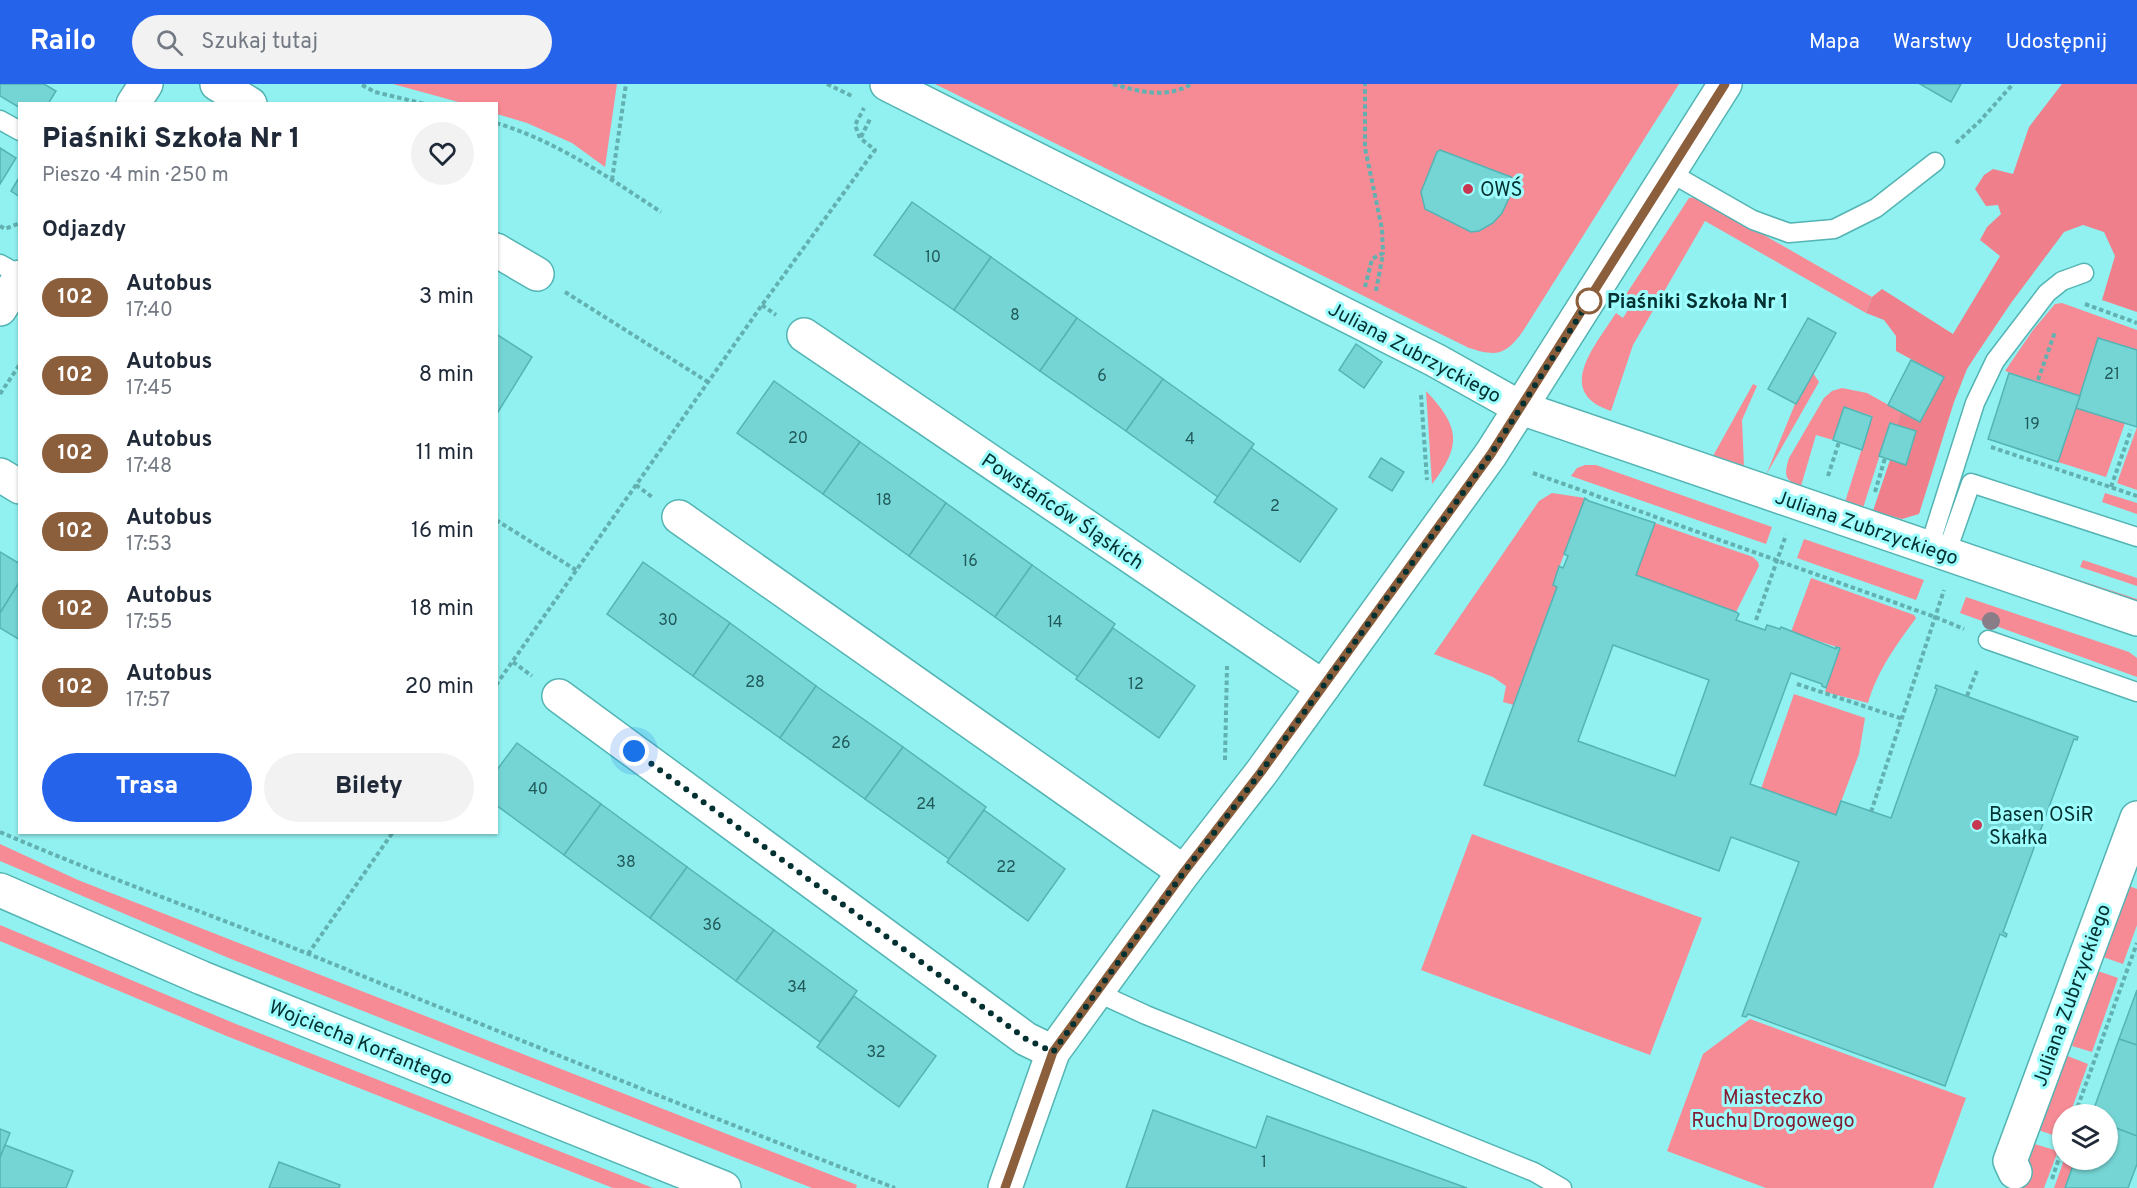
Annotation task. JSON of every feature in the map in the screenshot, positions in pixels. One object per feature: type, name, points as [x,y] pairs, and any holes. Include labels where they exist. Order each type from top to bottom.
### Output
[{"type":"street","points":[[134,102],[146,84]]},
{"type":"street","points":[[218,84],[247,102]]},
{"type":"street","points":[[1005,1188],[1053,1052],[1184,872],[1261,772],[1491,454],[1725,84]]},
{"type":"street","name":"Juliana Zubrzyckiego","points":[[877,99],[1435,360],[1521,408],[1941,561],[2137,619]]},
{"type":"street","points":[[498,251],[537,274]]},
{"type":"street","points":[[0,309],[18,279]]},
{"type":"street","name":"Powstańców Śląskich","points":[[804,335],[1323,687]]},
{"type":"street","points":[[0,475],[18,486]]},
{"type":"street","points":[[679,517],[1184,872]]},
{"type":"street","points":[[559,696],[1017,1032],[1053,1052]]},
{"type":"street","name":"Juliana Zubrzyckiego","points":[[2015,1172],[2010,1161],[2137,818]]},
{"type":"street","name":"Wojciecha Korfantego","points":[[0,890],[202,978],[724,1188]]},
{"type":"lane","points":[[0,120],[18,130]]},
{"type":"lane","points":[[1669,172],[1753,219],[1789,233],[1834,229],[1876,208],[1935,162]]},
{"type":"lane","points":[[0,264],[18,275]]},
{"type":"lane","points":[[1941,561],[1964,439],[1975,404],[1995,361],[2047,293],[2062,281],[2084,273]]},
{"type":"lane","points":[[1941,561],[1971,483],[2137,537]]},
{"type":"lane","points":[[1988,640],[2137,692]]},
{"type":"lane","points":[[1096,993],[1157,1020],[1534,1172],[1562,1188]]},
{"type":"path","points":[[612,180],[626,84]]},
{"type":"path","points":[[827,84],[856,99]]},
{"type":"path","points":[[1113,84],[1145,93],[1179,91],[1192,84]]},
{"type":"path","points":[[1365,84],[1365,148],[1382,229],[1383,253],[1374,297]]},
{"type":"path","points":[[1935,162],[1979,122],[2013,84]]},
{"type":"path","points":[[362,85],[368,86],[375,92],[417,102]]},
{"type":"path","points":[[860,138],[877,99]]},
{"type":"path","points":[[498,682],[762,305],[875,150],[860,138],[855,125],[877,99]]},
{"type":"path","points":[[498,124],[533,136],[559,149],[661,212]]},
{"type":"path","points":[[0,226],[5,229],[18,224]]},
{"type":"path","points":[[1364,291],[1372,259],[1383,253]]},
{"type":"path","points":[[537,274],[708,382]]},
{"type":"path","points":[[2047,293],[2137,323]]},
{"type":"path","points":[[2038,380],[2056,329]]},
{"type":"path","points":[[0,394],[18,367]]},
{"type":"path","points":[[1420,391],[1428,487]]},
{"type":"path","points":[[2111,487],[2130,430]]},
{"type":"path","points":[[1964,439],[2137,496]]},
{"type":"path","points":[[1824,486],[1839,442]]},
{"type":"path","points":[[1871,502],[1886,458]]},
{"type":"path","points":[[1533,473],[1935,617],[1988,640]]},
{"type":"path","points":[[498,521],[576,570]]},
{"type":"path","points":[[1756,620],[1780,552]]},
{"type":"path","points":[[1871,812],[1935,617],[1941,561]]},
{"type":"path","points":[[1225,766],[1227,666]]},
{"type":"path","points":[[1797,684],[1903,719]]},
{"type":"path","points":[[0,832],[84,868],[308,954],[895,1188]]},
{"type":"path","points":[[308,954],[392,834]]},
{"type":"path","points":[[2079,1104],[2137,943]]},
{"type":"path","points":[[2048,1188],[2054,1170]]},
{"type":"green space","points":[[393,84],[617,84],[605,167],[572,143],[527,123],[498,114],[498,102],[458,102]]},
{"type":"green space","points":[[935,84],[1679,84],[1523,331],[1506,349],[1487,353],[1469,348]]},
{"type":"green space","points":[[1698,197],[1872,297],[1866,313],[1705,221],[1633,345],[1611,411],[1594,403],[1584,392],[1582,380],[1584,367],[1590,353],[1616,313],[1623,318],[1633,302],[1625,296],[1689,198]]},
{"type":"green space","points":[[2062,303],[2137,330],[2137,350],[2098,338],[2080,396],[2005,371],[2033,330],[2055,304]]},
{"type":"green space","points":[[1813,373],[1819,382],[1766,475],[1795,404]]},
{"type":"green space","points":[[1753,384],[1757,386],[1742,420],[1744,467],[1713,456]]},
{"type":"green space","points":[[1842,388],[1867,393],[1901,412],[1897,425],[1890,423],[1863,508],[1845,502],[1872,416],[1844,407],[1833,440],[1816,435],[1801,486],[1791,482],[1786,473],[1789,458],[1824,398],[1832,391]]},
{"type":"green space","points":[[1426,391],[1446,415],[1453,436],[1448,458],[1432,484]]},
{"type":"green space","points":[[2076,408],[2125,423],[2106,477],[2058,462]]},
{"type":"green space","points":[[2137,427],[2137,490],[2117,483]]},
{"type":"green space","points":[[1596,465],[1772,527],[1766,544],[1571,476],[1577,468]]},
{"type":"green space","points":[[1552,493],[1585,498],[1553,584],[1557,587],[1514,705],[1503,702],[1506,686],[1493,677],[1434,654],[1539,501]]},
{"type":"green space","points":[[2105,493],[2137,503],[2137,514],[2102,502]]},
{"type":"green space","points":[[1655,523],[1753,557],[1758,562],[1759,566],[1736,612],[1636,575]]},
{"type":"green space","points":[[1804,539],[1924,580],[1916,600],[1797,558]]},
{"type":"green space","points":[[1959,541],[2137,599],[2137,606]]},
{"type":"green space","points":[[2083,560],[2137,578],[2137,586],[2080,567]]},
{"type":"green space","points":[[1811,578],[1914,615],[1916,618],[1882,669],[1868,703],[1825,692],[1840,648],[1791,632]]},
{"type":"green space","points":[[1966,597],[2129,652],[2137,658],[2137,677],[1960,613]]},
{"type":"green space","points":[[1794,694],[1865,718],[1859,754],[1836,815],[1761,789]]},
{"type":"green space","points":[[1472,834],[1702,918],[1650,1055],[1421,970]]},
{"type":"green space","points":[[0,844],[78,880],[857,1185],[856,1188],[812,1188],[231,959],[0,861]]},
{"type":"green space","points":[[2129,886],[2137,889],[2137,925],[2123,964],[2103,957]]},
{"type":"green space","points":[[0,925],[236,1024],[653,1188],[613,1188],[229,1037],[0,941]]},
{"type":"green space","points":[[2098,971],[2118,978],[2092,1052],[2072,1046]]},
{"type":"green space","name":"Miasteczko Ruchu Drogowego","points":[[1750,1019],[1966,1098],[1933,1188],[1766,1188],[1667,1151],[1703,1054]]},
{"type":"green space","points":[[2065,1055],[2088,1064],[2074,1104],[2052,1104],[2052,1135],[2038,1130]]},
{"type":"green space","points":[[2031,1143],[2052,1149],[2052,1167],[2044,1188],[2015,1188]]},
{"type":"green space","points":[[2060,1170],[2071,1170],[2065,1188],[2054,1188]]},
{"type":"shaded area","points":[[2062,84],[2137,84],[2137,312],[2102,300],[2115,256],[2104,232],[2083,225],[2064,232],[2011,303],[1967,369],[1954,402],[1919,514],[1902,519],[1873,511],[1890,460],[1906,465],[1916,431],[1897,425],[1901,412],[1920,422],[1944,377],[1896,351],[1896,336],[1884,320],[1866,313],[1872,297],[1882,289],[1953,334],[2000,256],[1980,240],[1987,227],[2001,214],[1998,205],[1986,206],[1975,189],[1984,175],[1993,169],[2013,174],[2029,127]]},
{"type":"building","points":[[0,84],[44,84],[56,91],[49,102],[18,102],[18,107],[0,96]]},
{"type":"building","points":[[1920,84],[1961,84],[1951,102]]},
{"type":"building","points":[[0,148],[16,158],[0,184]]},
{"type":"building","name":"OWŚ","points":[[1440,150],[1511,177],[1515,181],[1502,213],[1493,223],[1479,231],[1471,232],[1425,209],[1421,192],[1437,152]]},
{"type":"building","points":[[18,179],[18,196],[11,191]]},
{"type":"building","points":[[912,202],[991,257],[954,310],[874,255]]},
{"type":"building","points":[[991,257],[1077,318],[1040,371],[954,310]]},
{"type":"building","points":[[1077,318],[1163,379],[1126,431],[1040,371]]},
{"type":"building","points":[[1808,318],[1836,333],[1796,404],[1768,389]]},
{"type":"building","points":[[498,335],[532,357],[498,412]]},
{"type":"building","points":[[2098,338],[2137,350],[2137,427],[2076,408]]},
{"type":"building","points":[[1356,344],[1382,362],[1364,388],[1339,370]]},
{"type":"building","points":[[1911,360],[1944,377],[1920,422],[1888,405]]},
{"type":"building","points":[[2009,373],[2080,396],[2058,462],[1988,439]]},
{"type":"building","points":[[1163,379],[1254,444],[1218,497],[1126,431]]},
{"type":"building","points":[[774,381],[860,442],[823,494],[737,433]]},
{"type":"building","points":[[1844,407],[1872,417],[1862,450],[1833,440]]},
{"type":"building","points":[[1890,423],[1916,431],[1906,465],[1879,456]]},
{"type":"building","points":[[860,442],[946,503],[909,556],[823,494]]},
{"type":"building","points":[[1251,448],[1337,509],[1300,562],[1214,502]]},
{"type":"building","points":[[1381,458],[1404,472],[1392,491],[1369,477]]},
{"type":"building","points":[[1585,498],[1655,523],[1636,575],[1736,612],[1739,614],[1736,620],[1765,630],[1767,625],[1780,629],[1781,627],[1836,649],[1836,647],[1840,648],[1826,688],[1822,684],[1791,673],[1750,784],[1836,815],[1841,801],[1891,818],[1937,689],[1936,685],[2078,737],[2077,740],[2074,739],[2003,932],[2007,934],[2006,937],[2000,934],[1945,1086],[1748,1014],[1746,1017],[1742,1016],[1799,862],[1731,837],[1719,871],[1484,785],[1557,587],[1553,585],[1559,566],[1563,568],[1568,556],[1564,554]],"holes":[[[1613,645],[1709,680],[1675,776],[1578,741]]]},
{"type":"building","points":[[946,503],[1032,565],[995,617],[909,556]]},
{"type":"building","points":[[0,552],[18,563],[18,584],[0,613]]},
{"type":"building","points":[[643,562],[730,623],[693,676],[607,614]]},
{"type":"building","points":[[1032,565],[1115,624],[1078,677],[995,617]]},
{"type":"building","points":[[18,584],[18,639],[0,628],[0,613]]},
{"type":"building","points":[[730,623],[816,686],[780,738],[693,676]]},
{"type":"building","points":[[1113,628],[1195,686],[1159,738],[1076,679]]},
{"type":"building","points":[[816,686],[903,747],[865,799],[780,738]]},
{"type":"building","points":[[517,743],[601,804],[564,855],[498,806],[498,768]]},
{"type":"building","points":[[903,747],[986,807],[949,859],[865,799]]},
{"type":"building","points":[[601,804],[687,867],[650,918],[564,855]]},
{"type":"building","points":[[984,810],[1065,869],[1028,921],[947,862]]},
{"type":"building","points":[[687,867],[774,930],[736,981],[650,918]]},
{"type":"building","points":[[774,930],[857,991],[820,1042],[736,981]]},
{"type":"building","points":[[2137,990],[2137,1045],[2119,1039]]},
{"type":"building","points":[[854,996],[936,1056],[899,1107],[817,1047]]},
{"type":"building","points":[[2119,1039],[2137,1045],[2137,1136],[2118,1129],[2118,1104],[2096,1104]]},
{"type":"building","points":[[1153,1110],[1256,1148],[1267,1116],[1467,1188],[1126,1188]]},
{"type":"building","points":[[0,1129],[10,1133],[0,1158]]},
{"type":"building","points":[[2118,1129],[2137,1136],[2137,1164],[2128,1188],[2065,1188],[2071,1170],[2118,1170]]},
{"type":"building","points":[[5,1145],[73,1171],[66,1188],[0,1188],[0,1158]]},
{"type":"building","points":[[279,1162],[340,1185],[339,1188],[269,1188]]},
{"type":"bus line","name":"102","points":[[1005,1188],[1053,1052],[1184,872],[1261,772],[1491,454],[1725,84]]},
{"type":"place","name":"OWŚ","points":[[1468,189]]},
{"type":"place","name":"Piaśniki Szkoła Nr 1","points":[[1589,301]]},
{"type":"place","name":"Basen OSiR Skałka","points":[[1977,825]]},
{"type":"route","points":[[634,751],[1026,1039],[1053,1052],[1184,872],[1261,772],[1491,454],[1589,301]]}]
